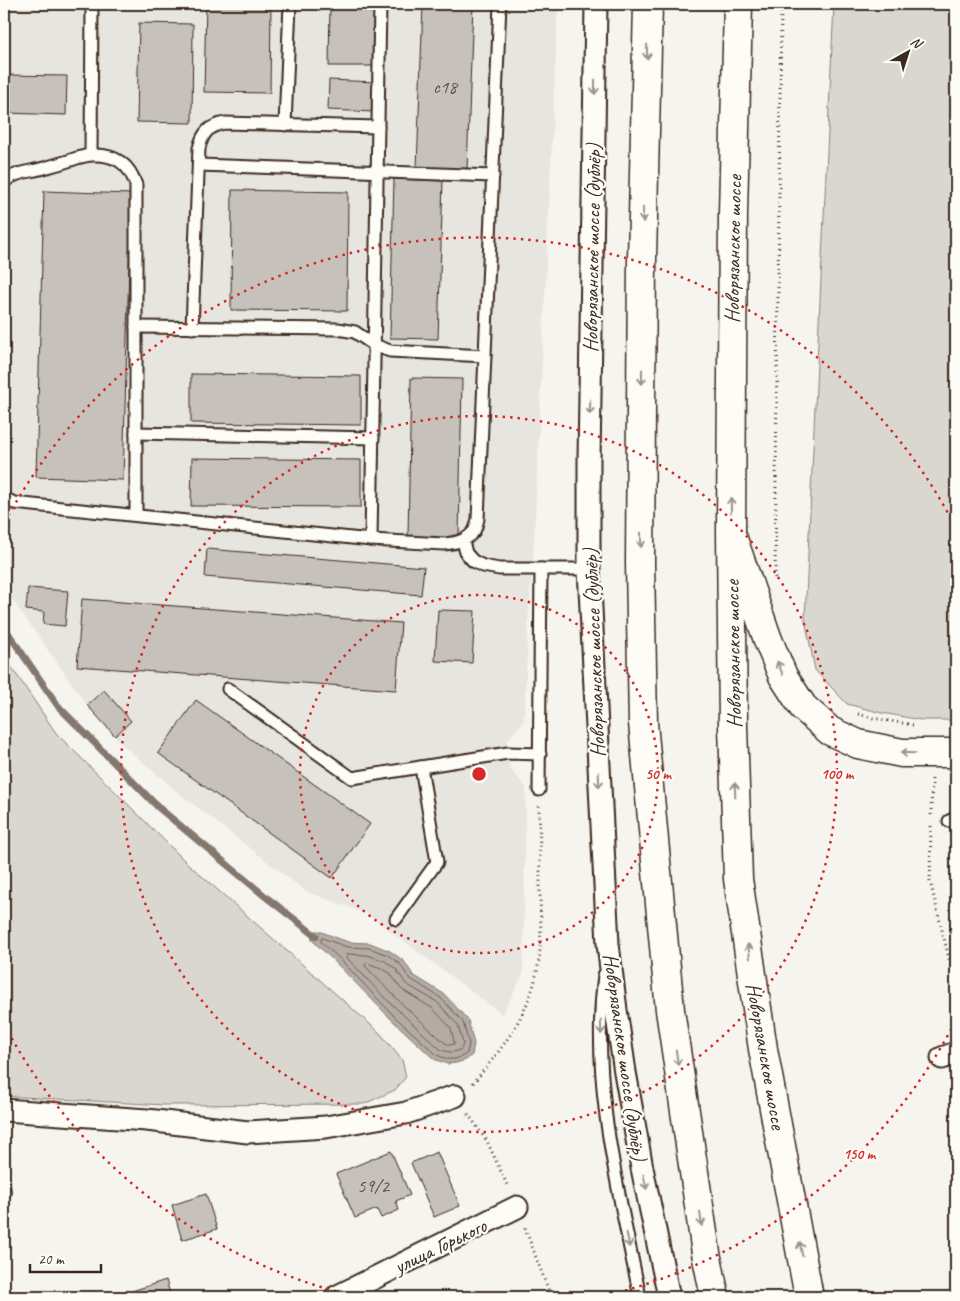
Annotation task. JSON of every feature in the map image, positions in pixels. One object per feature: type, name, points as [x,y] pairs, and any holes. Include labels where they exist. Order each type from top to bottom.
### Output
[{"type":"main road","points":[[648,4],[642,259],[640,563],[643,723],[670,1010],[706,1253],[715,1297]]},
{"type":"main road","name":"Новорязанское шоссе","points":[[738,4],[733,224],[731,533],[733,726],[738,879],[763,1049],[810,1297]]},
{"type":"main road","points":[[731,533],[782,676],[803,707],[830,731],[858,744],[902,753],[956,753]]},
{"type":"street","name":"Новорязанское шоссе (дублёр)","points":[[596,4],[589,569],[608,944],[625,1072],[642,1168],[669,1297]]},
{"type":"street","points":[[4,1110],[147,1120],[248,1132],[326,1127],[406,1113],[455,1096]]},
{"type":"street","name":"улица Горького","points":[[336,1297],[517,1208]]},
{"type":"lane","points":[[91,154],[92,4]]},
{"type":"lane","points":[[285,125],[290,4]]},
{"type":"lane","points":[[371,540],[380,4]]},
{"type":"lane","points":[[4,498],[14,503],[371,540],[455,544],[463,541],[474,531],[478,519],[500,4]]},
{"type":"lane","points":[[192,328],[199,148],[207,130],[215,125],[225,123],[378,127]]},
{"type":"lane","points":[[4,182],[17,174],[38,170],[91,154],[110,157],[127,166],[132,174],[136,185],[136,515]]},
{"type":"lane","points":[[199,165],[492,176]]},
{"type":"lane","points":[[136,328],[338,329],[356,332],[374,345],[390,351],[485,356]]},
{"type":"lane","points":[[136,433],[373,438]]},
{"type":"lane","points":[[463,541],[466,553],[473,561],[483,566],[499,569],[589,569]]},
{"type":"lane","points":[[539,790],[541,569]]},
{"type":"lane","points":[[228,689],[352,778],[508,753],[540,754]]},
{"type":"lane","points":[[396,919],[437,862],[421,767]]},
{"type":"lane","points":[[608,944],[601,1012],[602,1086],[614,1169],[640,1297]]},
{"type":"path","points":[[775,583],[781,4]]},
{"type":"path","points":[[857,714],[915,726]]},
{"type":"path","points":[[932,775],[930,881],[956,987]]},
{"type":"path","points":[[455,1096],[473,1084],[498,1054],[515,1026],[536,978],[541,950],[539,790]]},
{"type":"shaded area","points":[[4,4],[558,4],[524,721],[507,741],[510,769],[526,787],[523,975],[502,1014],[367,914],[305,891],[175,790],[121,743],[87,705],[4,588]]},
{"type":"shaded area","points":[[834,4],[956,4],[956,720],[921,720],[847,704],[815,670],[805,619]]},
{"type":"shaded area","points":[[4,656],[56,733],[186,862],[380,1033],[402,1060],[406,1077],[395,1090],[364,1104],[164,1105],[4,1096]]},
{"type":"water","points":[[311,931],[319,931],[348,942],[370,943],[390,951],[404,961],[413,975],[444,994],[468,1020],[474,1044],[472,1055],[466,1060],[447,1064],[434,1059],[312,940]]},
{"type":"building","points":[[206,4],[271,4],[270,93],[204,92]]},
{"type":"building","points":[[330,4],[379,4],[378,66],[329,66]]},
{"type":"building","points":[[423,4],[473,4],[467,170],[417,168]]},
{"type":"building","points":[[139,23],[193,24],[192,123],[137,122]]},
{"type":"building","points":[[4,75],[67,76],[66,115],[4,113]]},
{"type":"building","points":[[329,80],[376,82],[375,112],[328,110]]},
{"type":"building","points":[[394,179],[443,181],[438,339],[390,338]]},
{"type":"building","points":[[232,190],[348,192],[347,311],[231,310]]},
{"type":"building","points":[[44,191],[131,194],[123,480],[36,477]]},
{"type":"building","points":[[191,374],[361,376],[361,425],[191,423]]},
{"type":"building","points":[[411,378],[462,379],[459,538],[408,537]]},
{"type":"building","points":[[192,458],[361,460],[361,507],[191,506]]},
{"type":"building","points":[[207,549],[424,567],[421,595],[205,577]]},
{"type":"building","points":[[28,588],[68,591],[65,626],[43,624],[44,612],[26,610]]},
{"type":"building","points":[[82,599],[401,623],[396,690],[77,666]]},
{"type":"building","points":[[438,610],[475,611],[472,663],[435,661]]},
{"type":"building","points":[[104,690],[131,721],[115,736],[87,705]]},
{"type":"building","points":[[196,700],[370,824],[332,878],[158,753]]},
{"type":"building","points":[[391,1151],[410,1195],[396,1201],[399,1210],[381,1218],[377,1209],[355,1218],[336,1174]]},
{"type":"building","points":[[437,1152],[460,1206],[434,1217],[411,1163]]},
{"type":"building","points":[[10,1181],[12,1195],[4,1196],[4,1182]]},
{"type":"building","points":[[206,1194],[217,1229],[182,1240],[172,1205]]},
{"type":"building","points":[[166,1280],[171,1297],[134,1297],[132,1291]]},
{"type":"waterway","points":[[4,627],[58,706],[159,808],[316,936]]}]
